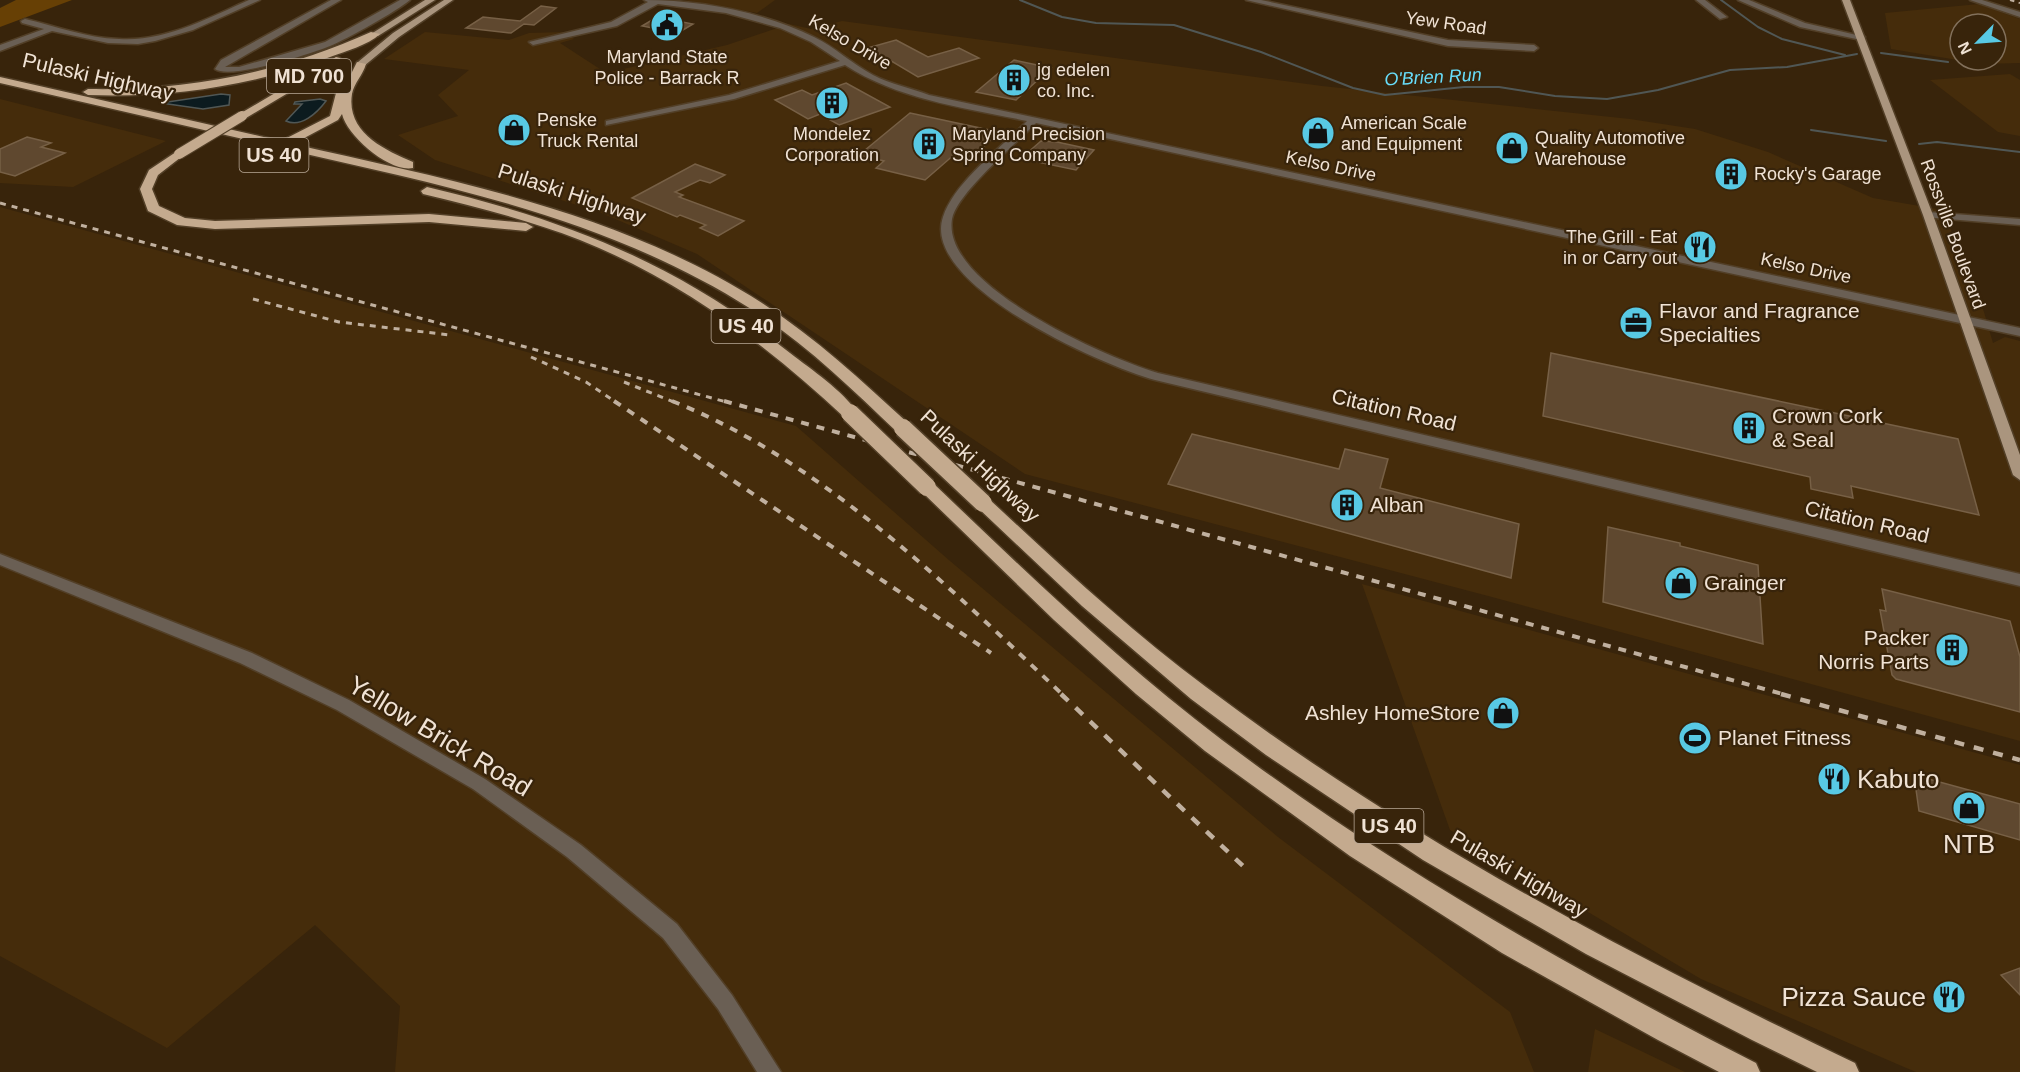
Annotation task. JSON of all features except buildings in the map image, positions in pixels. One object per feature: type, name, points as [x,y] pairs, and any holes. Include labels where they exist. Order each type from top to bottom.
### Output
[{"type":"highway","points":[[35,88],[133,93],[211,85],[307,62],[375,34]]},
{"type":"highway","name":"MD 700","points":[[375,34],[179,154],[153,173],[146,189],[153,208],[182,222],[215,225],[390,218],[459,219],[519,226],[610,248]]},
{"type":"highway","points":[[361,64],[350,86],[346,105],[352,124],[363,140],[388,157],[478,190]]},
{"type":"highway","name":"MD 700","points":[[282,145],[334,118],[344,86],[361,64]]},
{"type":"highway","name":"Pulaski Highway","points":[[0,80],[478,190],[546,208],[631,239],[699,271],[761,309],[824,356],[1149,653],[1248,730],[1347,800],[1471,876],[1594,947],[1846,1072]]},
{"type":"highway","name":"Pulaski Highway","points":[[0,91],[498,208],[548,223],[610,248],[669,278],[738,320],[795,363],[1142,688],[1266,784],[1323,825],[1491,933],[1585,987],[1747,1072]]},
{"type":"highway","points":[[266,153],[282,145]]},
{"type":"highway","points":[[610,248],[631,239]]},
{"type":"main road","name":"MD 700","points":[[375,34],[430,0]]},
{"type":"main road","name":"MD 700","points":[[361,64],[396,35],[449,0]]},
{"type":"main road","name":"Rossville Boulevard","points":[[1849,2],[1928,215],[2020,475]]},
{"type":"street","points":[[25,21],[107,40],[150,40],[172,35],[256,0]]},
{"type":"street","points":[[337,0],[225,62],[219,69],[239,70],[321,47],[403,1]]},
{"type":"street","points":[[383,0],[403,1]]},
{"type":"street","points":[[533,42],[610,26],[652,0]]},
{"type":"street","name":"Kelso Drive","points":[[652,0],[726,12],[783,26],[814,40],[844,62],[870,77],[908,92],[2020,332]]},
{"type":"street","name":"Yew Road","points":[[1250,0],[1448,43],[1534,48]]},
{"type":"street","points":[[1700,0],[1723,17]]},
{"type":"street","points":[[1742,0],[1803,25],[1861,37]]},
{"type":"street","points":[[1974,0],[2020,15]]},
{"type":"street","points":[[0,48],[53,28]]},
{"type":"street","points":[[609,123],[725,99],[844,62]]},
{"type":"street","name":"Citation Road","points":[[1034,120],[951,207],[945,233],[954,255],[974,276],[1024,314],[1075,345],[1155,376],[2020,580]]},
{"type":"street","points":[[1928,215],[2020,222]]},
{"type":"street","name":"Yellow Brick Road","points":[[0,559],[246,658],[343,705],[479,784],[574,851],[670,931],[725,1002],[770,1072]]},
{"type":"shaded area","points":[[16,0],[72,0],[0,27],[0,8]]},
{"type":"shaded area","points":[[683,0],[775,0],[757,13]]},
{"type":"shaded area","points":[[1979,4],[2001,12],[1948,12],[1948,58],[1891,49],[1885,13]]},
{"type":"shaded area","points":[[2008,15],[2020,19],[2020,63],[2008,63]]},
{"type":"shaded area","points":[[842,21],[1322,86],[1630,119],[1695,129],[1768,152],[1873,198],[1943,210],[1984,312],[1993,343],[2005,337],[2020,341],[2020,741],[1492,597],[1025,474],[697,254],[599,212],[435,160],[398,135],[458,116],[438,95],[469,70],[384,59],[425,32],[509,40],[529,33],[566,32],[574,39],[560,43],[606,73],[727,45],[789,24],[811,29]]},
{"type":"shaded area","points":[[2010,74],[2020,80],[2020,136],[1998,132],[1930,80]]},
{"type":"shaded area","points":[[221,94],[230,95],[229,105],[203,109],[161,103]]},
{"type":"shaded area","points":[[0,99],[166,141],[73,187],[0,183]]},
{"type":"shaded area","points":[[320,99],[326,101],[308,118],[297,123],[286,121],[302,104],[294,104],[295,102]]},
{"type":"shaded area","points":[[0,207],[796,426],[950,561],[1278,837],[1510,1012],[1534,1072],[395,1072],[400,1006],[315,925],[167,1048],[0,956]]},
{"type":"shaded area","points":[[1362,584],[2020,765],[2020,1072],[1916,1072],[1904,1067],[1701,979],[1450,830]]},
{"type":"shaded area","points":[[1595,1029],[1685,1072],[1588,1072]]},
{"type":"waterway","name":"O'Brien Run","points":[[1020,0],[1062,17],[1096,23],[1174,25],[1261,52],[1353,88],[1385,95],[1464,87],[1499,87],[1555,96],[1607,99],[1658,90],[1730,70],[1787,67],[1857,54]]},
{"type":"waterway","points":[[1721,0],[1758,27],[1782,39],[1845,55]]},
{"type":"waterway","name":"O'Brien Run","points":[[1881,53],[1948,62]]},
{"type":"waterway","points":[[1811,130],[1886,141]]},
{"type":"waterway","points":[[1919,144],[1937,142],[2020,152]]},
{"type":"railway","points":[[2010,0],[2020,3]]},
{"type":"railway","points":[[0,203],[730,403]]},
{"type":"railway","points":[[253,299],[339,322],[450,335]]},
{"type":"railway","points":[[531,357],[586,382],[617,403]]},
{"type":"railway","points":[[624,382],[676,403]]},
{"type":"railway","points":[[614,401],[991,653]]},
{"type":"railway","points":[[672,401],[727,426],[780,456],[831,491],[928,570],[1063,695]]},
{"type":"railway","points":[[724,401],[1786,695]]},
{"type":"railway","points":[[1061,694],[1243,866]]},
{"type":"railway","points":[[1781,694],[2020,760]]},
{"type":"place","name":"Maryland State Police - Barrack R","points":[[667,25]]},
{"type":"place","name":"jg edelen co. Inc.","points":[[1014,80]]},
{"type":"place","name":"Mondelez Corporation","points":[[832,103]]},
{"type":"place","name":"Penske Truck Rental","points":[[514,130]]},
{"type":"place","name":"American Scale and Equipment","points":[[1318,133]]},
{"type":"place","name":"Maryland Precision Spring Company","points":[[929,144]]},
{"type":"place","name":"Quality Automotive Warehouse","points":[[1512,148]]},
{"type":"place","name":"Rocky's Garage","points":[[1731,174]]},
{"type":"place","name":"The Grill - Eat in or Carry out","points":[[1700,247]]},
{"type":"place","name":"Flavor and Fragrance Specialties","points":[[1636,323]]},
{"type":"place","name":"Crown Cork & Seal","points":[[1749,428]]},
{"type":"place","name":"Alban","points":[[1347,505]]},
{"type":"place","name":"Grainger","points":[[1681,583]]},
{"type":"place","name":"Packer Norris Parts","points":[[1952,650]]},
{"type":"place","name":"Ashley HomeStore","points":[[1503,713]]},
{"type":"place","name":"Planet Fitness","points":[[1695,738]]},
{"type":"place","name":"Kabuto","points":[[1834,779]]},
{"type":"place","name":"NTB","points":[[1969,808]]},
{"type":"place","name":"Pizza Sauce","points":[[1949,997]]}]
